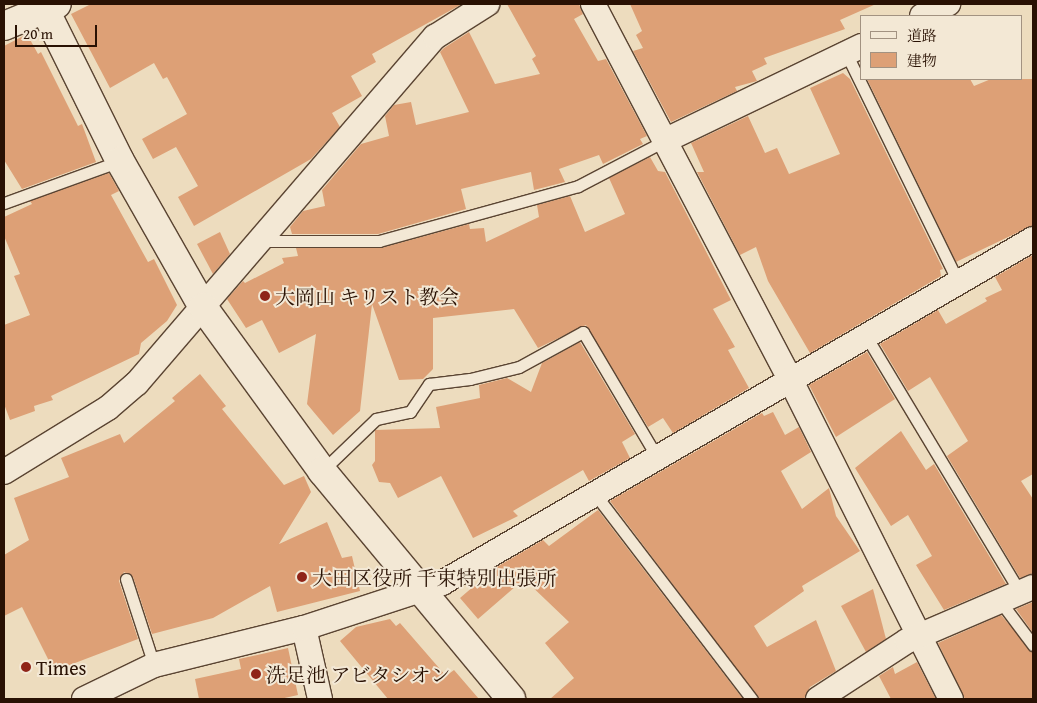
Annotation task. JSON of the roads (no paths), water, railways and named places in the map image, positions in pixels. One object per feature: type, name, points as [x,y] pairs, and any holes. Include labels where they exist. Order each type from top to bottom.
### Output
[{"type":"street","points":[[4,472],[108,408],[137,383],[435,37],[487,4]]},
{"type":"street","points":[[593,4],[790,380],[951,699]]},
{"type":"street","points":[[924,15],[948,4]]},
{"type":"street","points":[[4,26],[48,6],[120,162],[203,307],[322,471],[512,699]]},
{"type":"street","points":[[664,141],[853,49]]},
{"type":"street","points":[[84,699],[154,665],[304,628],[421,590],[456,575],[1033,238]]},
{"type":"street","points":[[818,699],[919,636],[1018,593]]},
{"type":"street","points":[[304,628],[320,699]]},
{"type":"lane","points":[[853,49],[860,65]]},
{"type":"lane","points":[[867,80],[958,282]]},
{"type":"lane","points":[[258,241],[378,241],[578,186],[664,141]]},
{"type":"lane","points":[[4,203],[120,162]]},
{"type":"lane","points":[[322,471],[376,419],[410,412],[429,384],[470,380],[518,367],[583,332],[657,457]]},
{"type":"lane","points":[[866,336],[1018,593],[1033,645]]},
{"type":"lane","points":[[595,494],[752,699]]},
{"type":"lane","points":[[126,579],[154,665]]},
{"type":"place","name":"大岡山 キリスト教会","points":[[265,296]]},
{"type":"place","name":"大田区役所 千束特別出張所","points":[[302,577]]},
{"type":"place","name":"Times","points":[[26,667]]},
{"type":"place","name":"洗足池 アビタシオン","points":[[256,674]]}]
